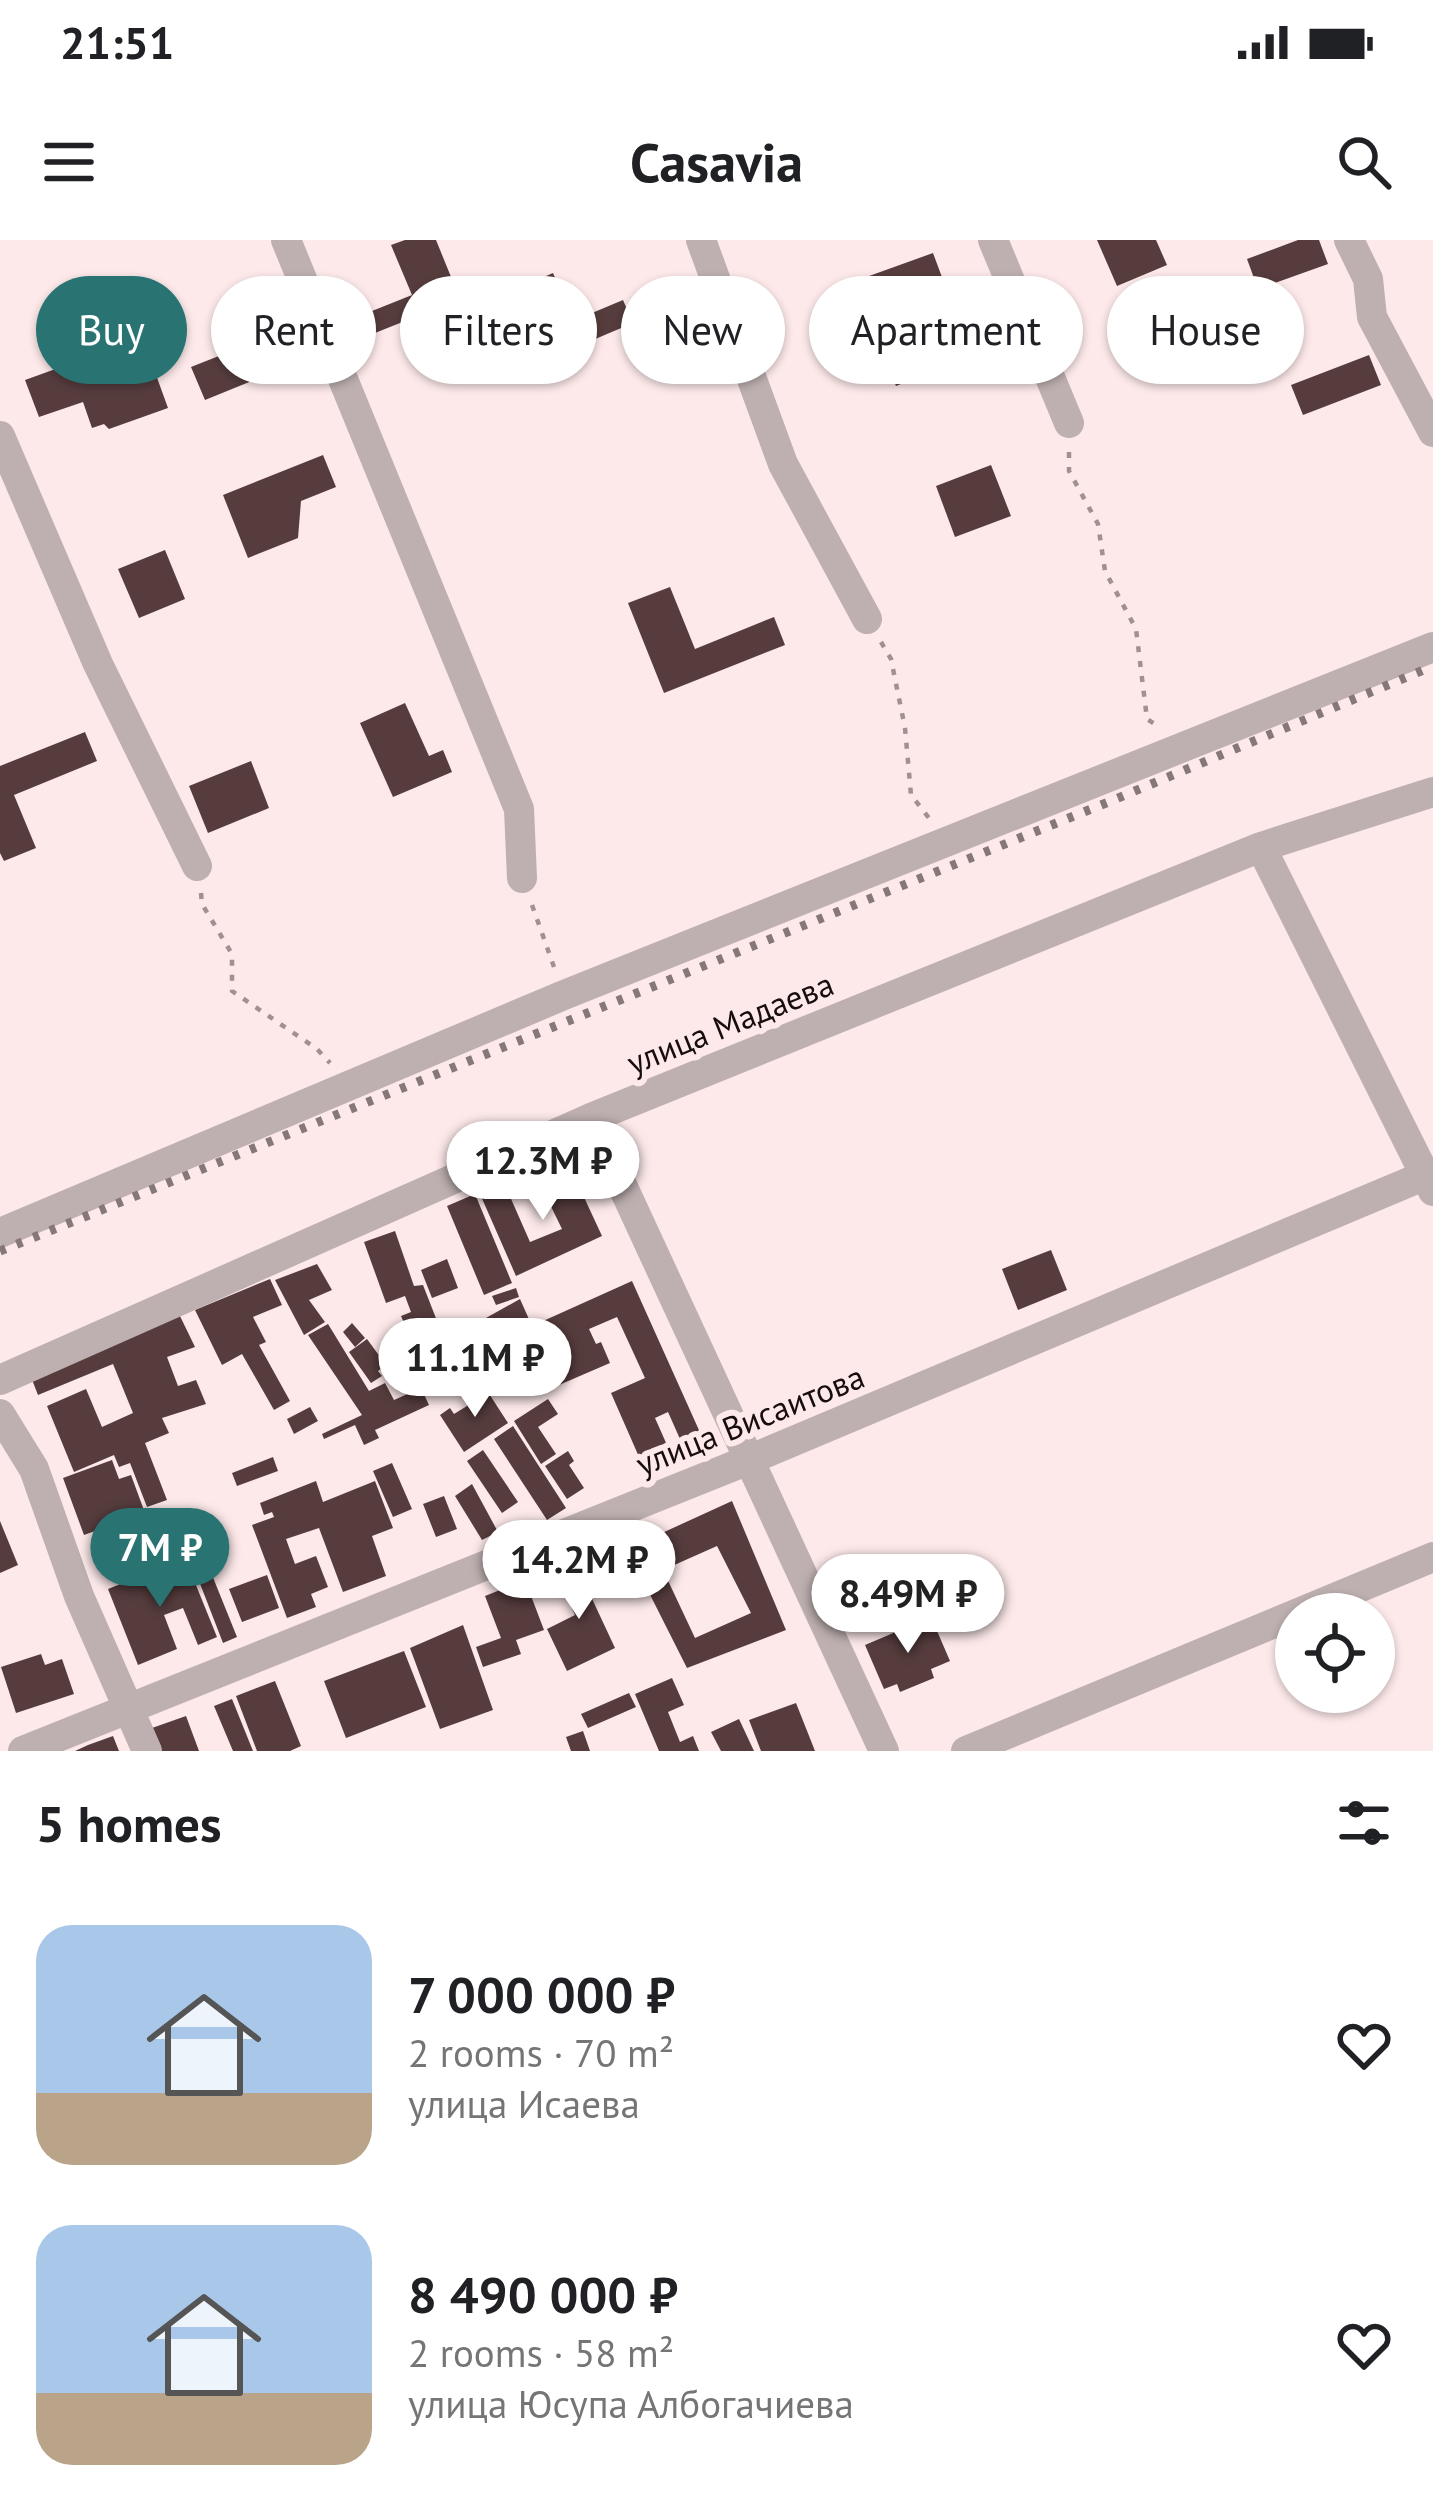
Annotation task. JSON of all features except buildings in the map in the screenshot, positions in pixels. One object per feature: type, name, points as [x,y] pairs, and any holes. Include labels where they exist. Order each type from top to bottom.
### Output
[{"type":"street","points":[[286,240],[519,809],[522,878]]},
{"type":"street","points":[[701,240],[783,464],[867,619]]},
{"type":"street","points":[[993,240],[1069,423]]},
{"type":"street","points":[[1349,240],[1368,279],[1372,317],[1433,432]]},
{"type":"street","points":[[0,436],[98,664],[197,866]]},
{"type":"street","points":[[0,1233],[564,995],[1433,647]]},
{"type":"street","name":"улица Мадаева","points":[[0,1380],[591,1118],[1261,847],[1433,792]]},
{"type":"street","points":[[1261,847],[1431,1179]]},
{"type":"street","points":[[591,1118],[884,1751]]},
{"type":"street","name":"улица Висаитова","points":[[23,1751],[752,1459],[1431,1179]]},
{"type":"street","points":[[0,1414],[34,1468],[80,1596],[147,1751]]},
{"type":"street","points":[[966,1751],[1433,1557]]},
{"type":"path","points":[[1069,423],[1069,471],[1098,524],[1105,571],[1136,629],[1147,718],[1185,746]]},
{"type":"path","points":[[867,619],[891,659],[905,728],[911,795],[948,842]]},
{"type":"path","points":[[197,866],[202,904],[232,954],[232,991],[317,1049],[350,1085]]},
{"type":"path","points":[[522,878],[564,995]]},
{"type":"railway","points":[[0,1251],[1433,666]]}]
